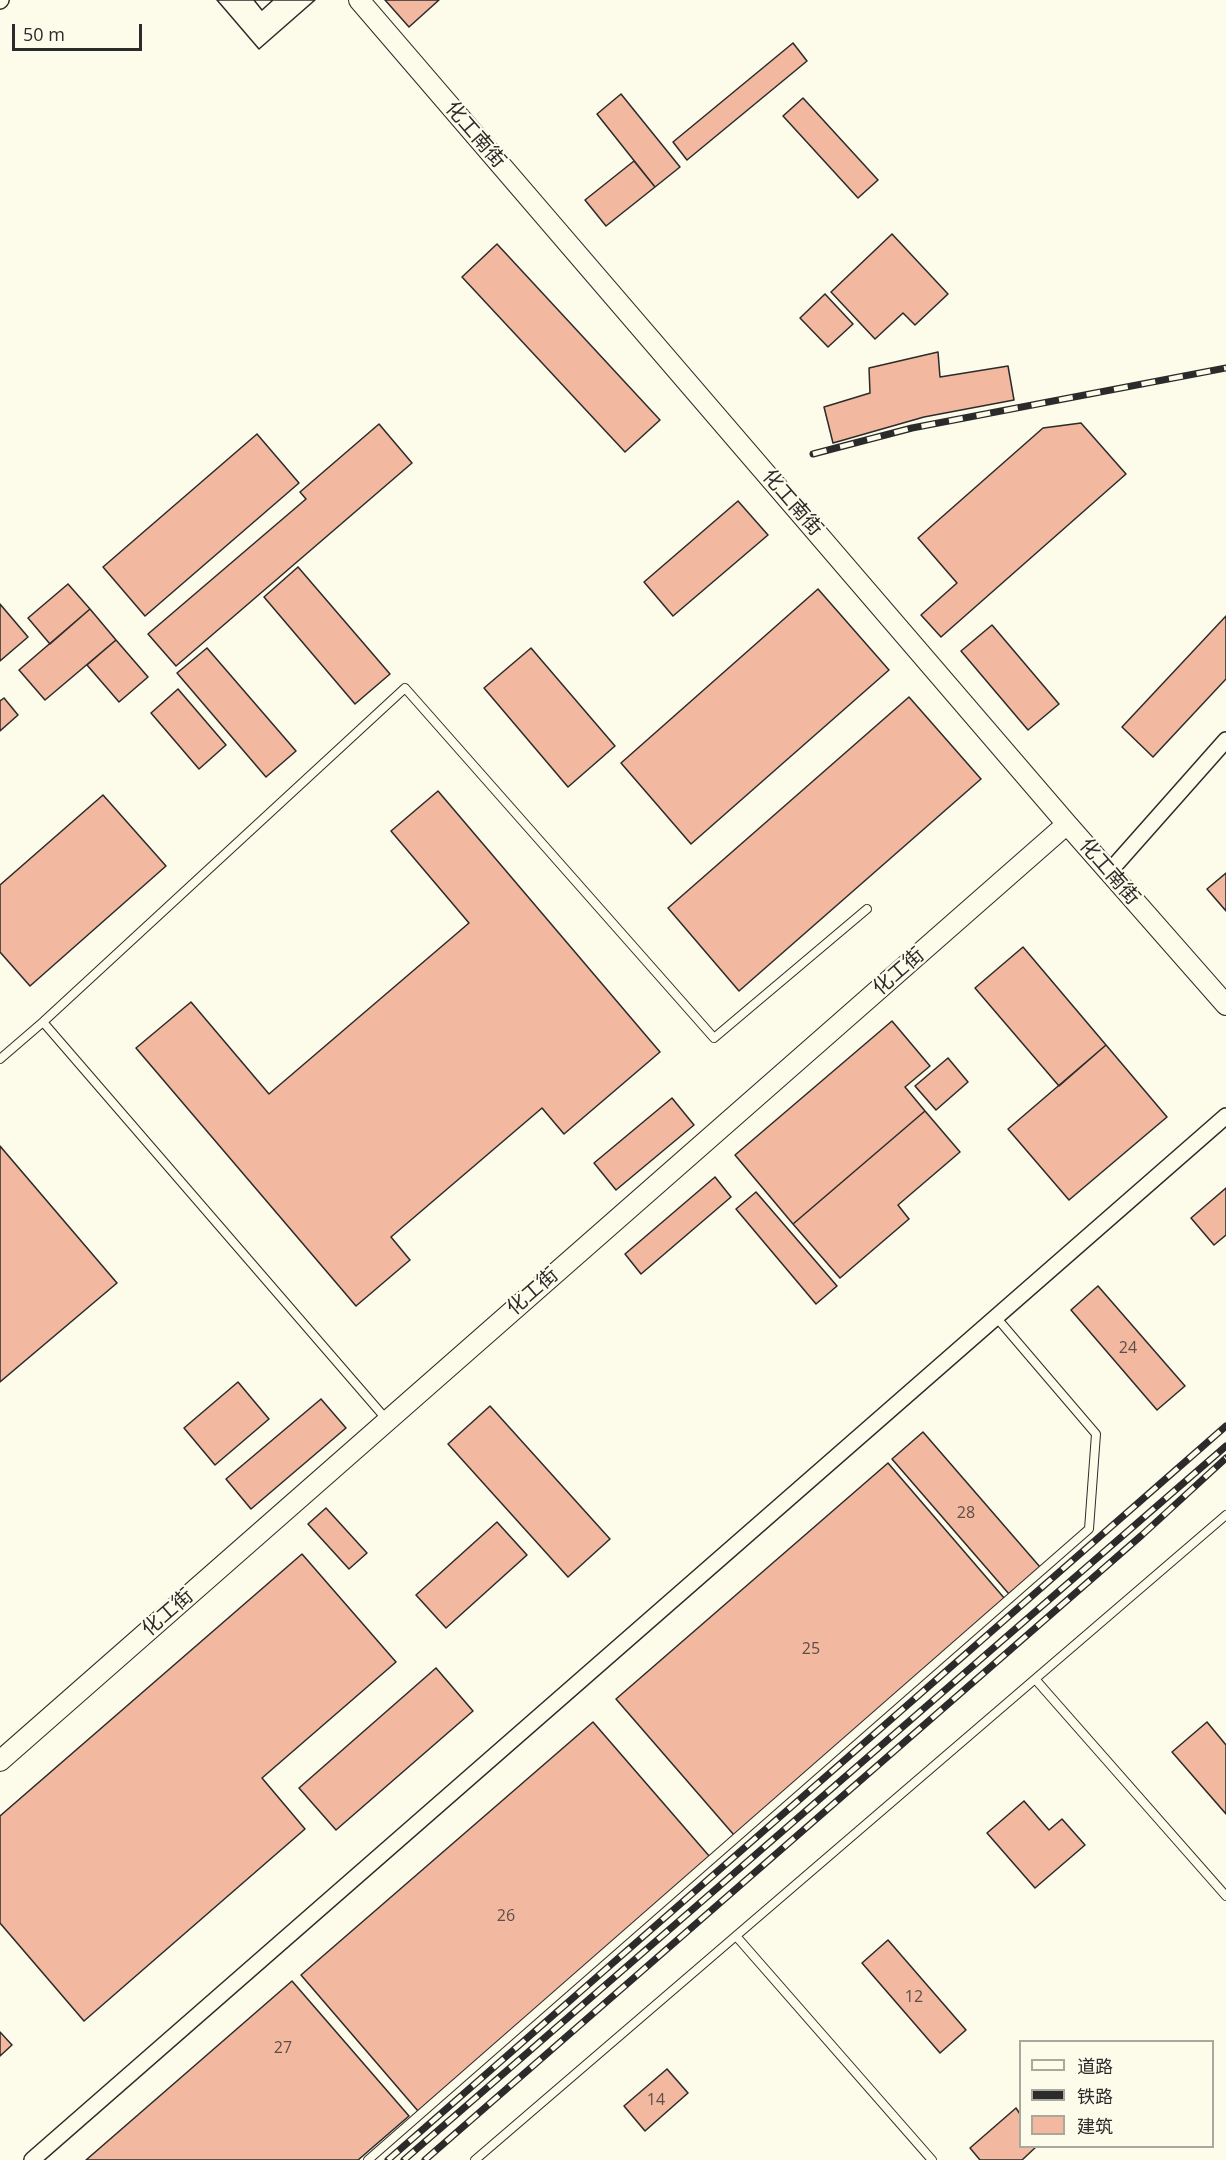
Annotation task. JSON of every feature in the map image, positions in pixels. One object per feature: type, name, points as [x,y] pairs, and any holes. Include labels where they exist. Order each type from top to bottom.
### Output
[{"type":"street","name":"化工南街","points":[[359,0],[1067,824],[1226,1005]]},
{"type":"street","points":[[1109,872],[1226,740]]},
{"type":"street","name":"化工街","points":[[0,1761],[1067,824]]},
{"type":"street","points":[[32,2160],[1226,1116]]},
{"type":"lane","points":[[0,1059],[405,688],[714,1038],[867,909]]},
{"type":"lane","points":[[43,1022],[387,1421]]},
{"type":"lane","points":[[368,2160],[1089,1529],[1096,1434],[996,1317]]},
{"type":"lane","points":[[476,2160],[1226,1515]]},
{"type":"lane","points":[[1035,1679],[1226,1896]]},
{"type":"lane","points":[[736,1936],[932,2160]]},
{"type":"building","points":[[217,0],[254,0],[262,10],[273,0],[315,0],[259,49]]},
{"type":"building","points":[[217,0],[315,0],[259,49]]},
{"type":"building","points":[[254,0],[273,0],[262,10]]},
{"type":"building","points":[[385,0],[439,0],[409,27]]},
{"type":"building","points":[[793,43],[807,61],[687,160],[673,142]]},
{"type":"building","points":[[621,94],[680,167],[655,187],[597,114]]},
{"type":"building","points":[[803,98],[878,180],[858,198],[783,116]]},
{"type":"building","points":[[634,161],[655,187],[606,226],[585,200]]},
{"type":"building","points":[[892,234],[948,294],[915,325],[903,313],[875,339],[831,292]]},
{"type":"building","points":[[497,244],[660,420],[625,452],[462,277]]},
{"type":"building","points":[[825,294],[853,324],[828,347],[800,318]]},
{"type":"building","points":[[938,352],[940,377],[1008,366],[1014,400],[924,417],[833,443],[824,407],[870,393],[869,368]]},
{"type":"building","points":[[1081,423],[1126,474],[941,637],[921,615],[957,583],[918,538],[1043,428]]},
{"type":"building","points":[[379,424],[412,463],[176,666],[148,634],[306,499],[300,492]]},
{"type":"building","points":[[257,434],[299,483],[145,616],[103,567]]},
{"type":"building","points":[[738,501],[768,535],[673,616],[644,582]]},
{"type":"building","points":[[298,567],[390,674],[355,704],[264,597]]},
{"type":"building","points":[[68,584],[90,609],[50,644],[28,618]]},
{"type":"building","points":[[818,589],[889,670],[691,844],[621,763]]},
{"type":"building","points":[[0,604],[28,637],[0,661]]},
{"type":"building","points":[[90,609],[116,640],[45,700],[19,670]]},
{"type":"building","points":[[1226,616],[1226,679],[1153,757],[1122,727]]},
{"type":"building","points":[[992,625],[1059,704],[1028,730],[961,651]]},
{"type":"building","points":[[116,640],[148,677],[119,702],[87,665]]},
{"type":"building","points":[[207,648],[296,751],[266,777],[177,673]]},
{"type":"building","points":[[531,648],[615,746],[568,787],[484,688]]},
{"type":"building","points":[[178,689],[226,745],[199,769],[151,713]]},
{"type":"building","points":[[909,697],[981,779],[739,991],[668,908]]},
{"type":"building","points":[[4,698],[18,715],[0,731],[0,701]]},
{"type":"building","points":[[438,791],[660,1052],[564,1134],[542,1108],[391,1237],[410,1260],[356,1306],[136,1048],[191,1002],[269,1094],[469,923],[391,831]]},
{"type":"building","points":[[103,795],[166,866],[30,986],[0,952],[0,885]]},
{"type":"building","points":[[1226,873],[1226,911],[1207,889]]},
{"type":"building","points":[[1023,947],[1106,1045],[1059,1086],[975,988]]},
{"type":"building","points":[[892,1021],[930,1066],[905,1087],[925,1111],[793,1224],[735,1155]]},
{"type":"building","points":[[1106,1045],[1167,1117],[1069,1200],[1008,1129]]},
{"type":"building","points":[[948,1058],[968,1082],[936,1110],[915,1086]]},
{"type":"building","points":[[672,1098],[694,1125],[616,1190],[594,1163]]},
{"type":"building","points":[[925,1111],[960,1152],[898,1205],[909,1219],[840,1278],[793,1224]]},
{"type":"building","points":[[0,1146],[117,1283],[0,1382]]},
{"type":"building","points":[[715,1177],[731,1197],[641,1274],[625,1254]]},
{"type":"building","points":[[1226,1188],[1226,1235],[1214,1245],[1191,1218]]},
{"type":"building","points":[[756,1192],[837,1286],[816,1304],[736,1209]]},
{"type":"building","points":[[1098,1286],[1185,1386],[1157,1410],[1071,1310]]},
{"type":"building","points":[[238,1382],[269,1419],[215,1465],[184,1428]]},
{"type":"building","points":[[321,1399],[346,1428],[251,1509],[226,1479]]},
{"type":"building","points":[[490,1406],[610,1539],[568,1577],[448,1444]]},
{"type":"building","points":[[923,1432],[1040,1567],[1009,1594],[892,1459]]},
{"type":"building","points":[[888,1463],[1005,1599],[734,1835],[616,1699]]},
{"type":"building","points":[[326,1508],[367,1553],[349,1569],[308,1524]]},
{"type":"building","points":[[497,1522],[527,1555],[446,1628],[416,1595]]},
{"type":"building","points":[[302,1554],[396,1662],[262,1778],[305,1829],[84,2021],[0,1923],[0,1816]]},
{"type":"building","points":[[436,1668],[473,1711],[336,1830],[299,1788]]},
{"type":"building","points":[[593,1722],[710,1857],[418,2111],[301,1975]]},
{"type":"building","points":[[1207,1722],[1226,1745],[1226,1814],[1172,1752]]},
{"type":"building","points":[[1024,1801],[1049,1830],[1062,1819],[1085,1845],[1035,1888],[987,1833]]},
{"type":"building","points":[[888,1940],[966,2030],[940,2053],[862,1963]]},
{"type":"building","points":[[292,1981],[409,2116],[358,2160],[86,2160]]},
{"type":"building","points":[[0,2032],[12,2045],[0,2056]]},
{"type":"building","points":[[667,2069],[688,2093],[645,2131],[624,2106]]},
{"type":"building","points":[[1016,2108],[1019,2112],[1019,2148],[1035,2148],[1022,2160],[980,2160],[970,2148]]},
{"type":"railway","points":[[813,454],[912,428],[1226,368]]},
{"type":"railway","points":[[388,2160],[1226,1426]]},
{"type":"railway","points":[[404,2160],[1226,1446]]},
{"type":"railway","points":[[425,2160],[1142,1535],[1226,1458]]}]
